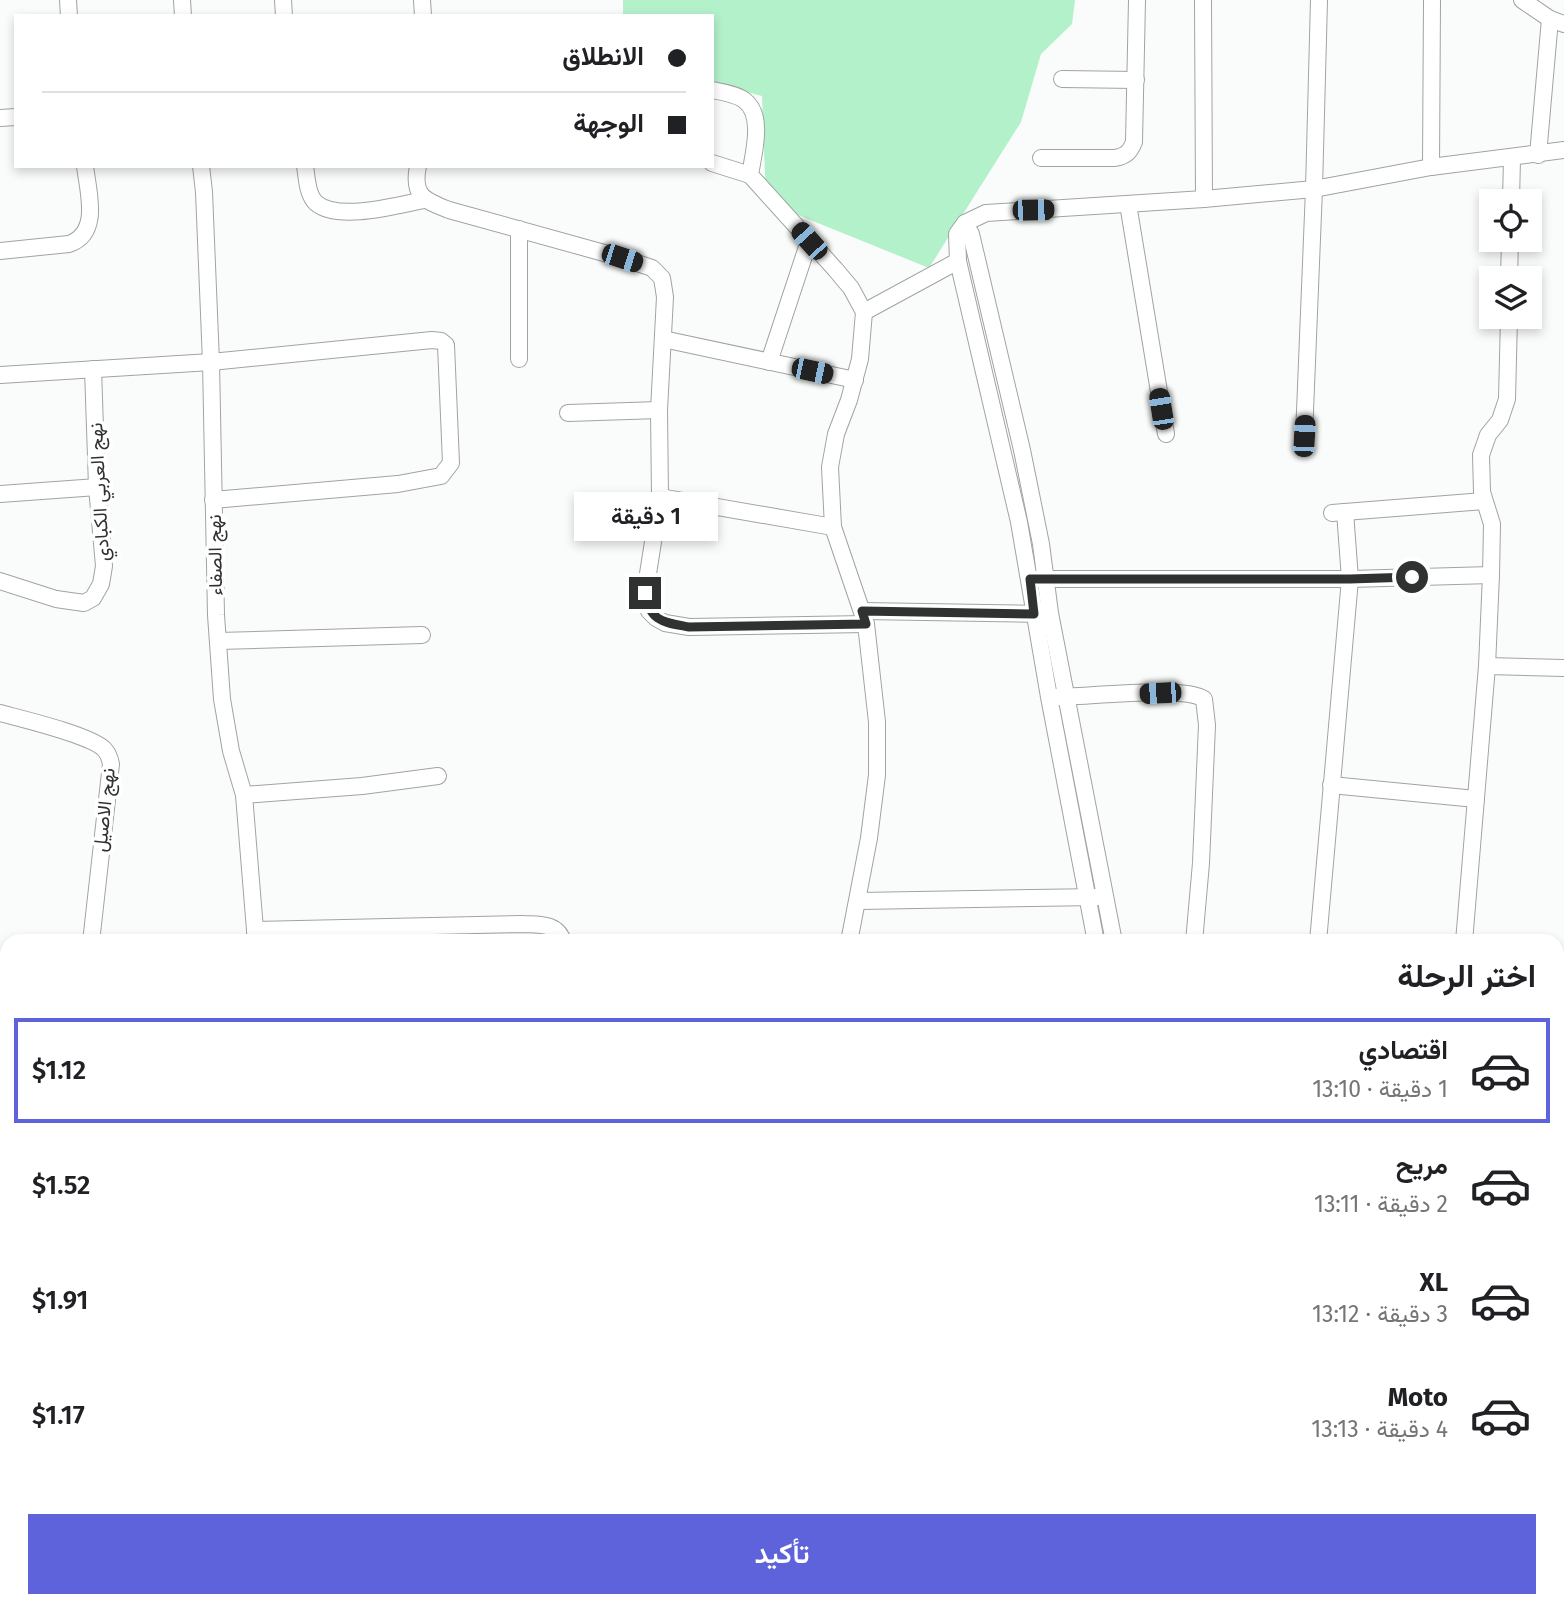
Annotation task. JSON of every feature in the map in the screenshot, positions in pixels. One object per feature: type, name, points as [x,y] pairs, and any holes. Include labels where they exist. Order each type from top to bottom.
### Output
[{"type":"street","points":[[1041,158],[1125,156],[1134,142],[1137,0]]},
{"type":"street","points":[[1203,0],[1204,199]]},
{"type":"street","points":[[1304,436],[1319,0]]},
{"type":"street","points":[[1431,167],[1432,0]]},
{"type":"street","points":[[1522,0],[1557,22],[1538,155]]},
{"type":"street","points":[[1062,79],[1136,80]]},
{"type":"street","points":[[714,91],[743,99],[754,115],[750,175]]},
{"type":"street","points":[[1039,579],[958,261],[957,234],[965,223],[974,217],[1001,211],[1204,199],[1314,189],[1431,167],[1564,150]]},
{"type":"street","points":[[1511,189],[1512,158]]},
{"type":"street","points":[[714,164],[750,175],[851,288],[864,312],[860,359],[836,434],[830,467],[833,527],[864,617],[877,722],[877,775],[859,901],[851,934]]},
{"type":"street","points":[[0,251],[77,241],[87,229],[90,219],[85,168]]},
{"type":"street","name":"نهج الصفاء","points":[[201,168],[211,362],[213,500],[222,699],[231,751],[244,795],[256,934]]},
{"type":"street","points":[[305,168],[312,197],[327,210],[345,212],[424,200],[449,210],[652,268],[662,278],[665,297],[660,410],[660,498],[645,593],[649,611],[656,618],[665,623],[689,627],[864,617],[1042,614]]},
{"type":"street","points":[[418,168],[417,188],[424,200]]},
{"type":"street","points":[[1128,204],[1166,435]]},
{"type":"street","points":[[965,223],[971,234],[1022,450],[1039,579],[1049,697],[1094,934]]},
{"type":"street","points":[[519,229],[519,359]]},
{"type":"street","points":[[769,362],[809,241]]},
{"type":"street","points":[[864,312],[958,261]]},
{"type":"street","points":[[1465,934],[1487,666],[1491,575],[1492,524],[1484,501],[1480,472],[1481,455],[1488,435],[1500,420],[1507,399],[1509,329]]},
{"type":"street","points":[[663,339],[855,380]]},
{"type":"street","points":[[0,375],[211,362],[432,340],[446,345],[451,463],[441,476],[432,480],[213,500]]},
{"type":"street","name":"نهج العربي الكبادي","points":[[0,581],[84,603],[93,598],[101,583],[104,566],[97,487],[93,369]]},
{"type":"street","points":[[568,413],[660,410]]},
{"type":"street","points":[[0,494],[97,487]]},
{"type":"street","points":[[660,498],[833,527]]},
{"type":"street","points":[[1319,934],[1350,579],[1339,513],[1484,501]]},
{"type":"street","points":[[1039,579],[1350,579],[1491,575]]},
{"type":"street","points":[[1042,614],[1066,697],[1112,934]]},
{"type":"street","points":[[218,641],[422,635]]},
{"type":"street","points":[[1487,666],[1564,668]]},
{"type":"street","points":[[1049,697],[1189,693],[1205,699],[1208,725],[1195,934]]},
{"type":"street","name":"نهج الاصيل","points":[[0,713],[84,739],[102,747],[109,757],[110,773],[92,934]]},
{"type":"street","points":[[244,795],[362,786],[438,776]]},
{"type":"street","points":[[1331,785],[1476,799]]},
{"type":"street","points":[[859,901],[1104,897]]},
{"type":"street","points":[[300,934],[522,924],[553,928],[559,934]]},
{"type":"green space","points":[[623,0],[1075,0],[1072,24],[1041,54],[1021,122],[929,268],[766,202],[762,96],[714,84],[714,14],[623,14]]},
{"type":"route","points":[[645,593],[649,611],[656,618],[665,623],[689,627],[866,624],[862,611],[1034,614],[1030,579],[1412,577]]}]
